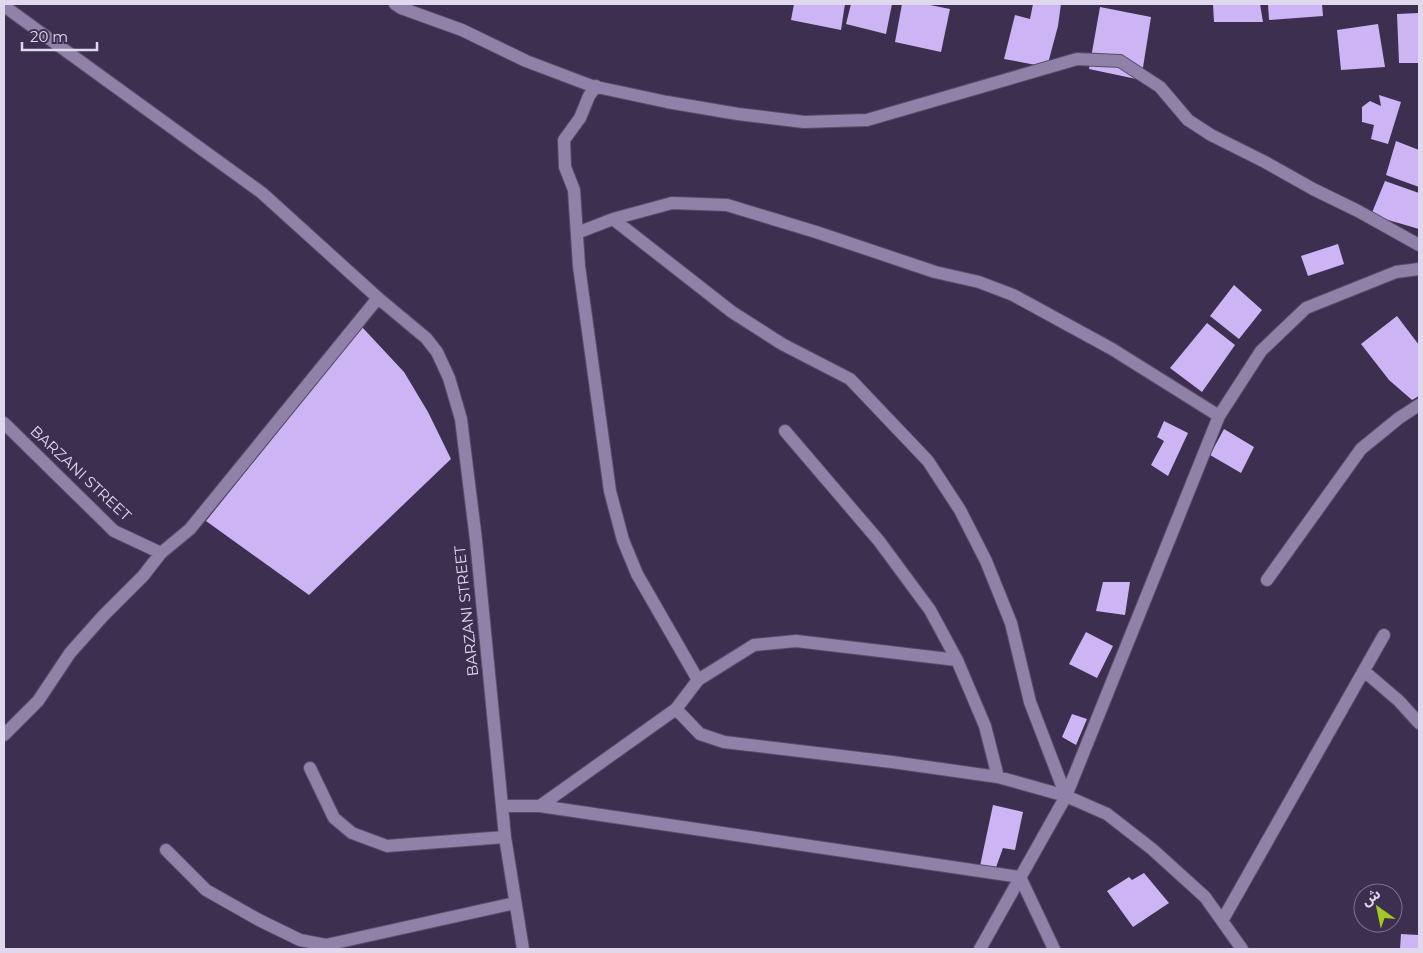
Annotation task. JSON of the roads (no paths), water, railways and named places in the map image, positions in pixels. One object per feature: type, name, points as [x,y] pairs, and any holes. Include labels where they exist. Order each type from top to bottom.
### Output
[{"type":"street","points":[[395,4],[401,8],[462,30],[526,61],[596,86],[667,102],[738,114],[804,122],[866,120],[1077,59],[1120,61],[1160,88],[1188,120],[1211,135],[1358,211],[1419,245]]},
{"type":"street","name":"BARZANI STREET","points":[[4,6],[262,193],[378,298],[426,338],[437,352],[449,378],[461,419],[476,540],[505,837],[522,949]]},
{"type":"street","points":[[596,86],[589,96],[580,118],[564,140],[565,167],[574,190],[579,266],[610,491],[623,540],[637,574],[698,680]]},
{"type":"street","points":[[577,233],[613,219],[672,203],[728,205],[935,272],[979,282],[1012,295],[1112,348],[1219,416]]},
{"type":"street","points":[[613,219],[732,312],[782,344],[850,379],[928,461],[960,510],[986,561],[1011,624],[1030,702],[1066,796]]},
{"type":"street","points":[[980,949],[1066,796],[1219,416],[1261,351],[1306,308],[1396,272],[1419,269]]},
{"type":"street","points":[[4,735],[38,701],[70,653],[103,616],[143,576],[161,553],[190,529],[378,298]]},
{"type":"street","points":[[1267,580],[1361,449],[1398,418],[1419,405]]},
{"type":"street","name":"BARZANI STREET","points":[[4,423],[114,531],[161,553]]},
{"type":"street","points":[[785,431],[879,541],[930,610],[957,660],[986,726],[998,777]]},
{"type":"street","points":[[1222,921],[1384,635]]},
{"type":"street","points":[[540,806],[676,709],[698,680],[754,645],[806,642],[957,660]]},
{"type":"street","points":[[1364,671],[1399,701],[1419,722]]},
{"type":"street","points":[[676,709],[700,734],[724,742],[998,777],[1066,796],[1107,814],[1152,849],[1205,897],[1242,949]]},
{"type":"street","points":[[310,768],[334,818],[352,833],[387,846],[505,837]]},
{"type":"street","points":[[503,806],[540,806],[1020,876]]},
{"type":"street","points":[[166,850],[206,890],[258,920],[300,940],[326,945],[515,904]]},
{"type":"street","points":[[1020,876],[1054,949]]}]
